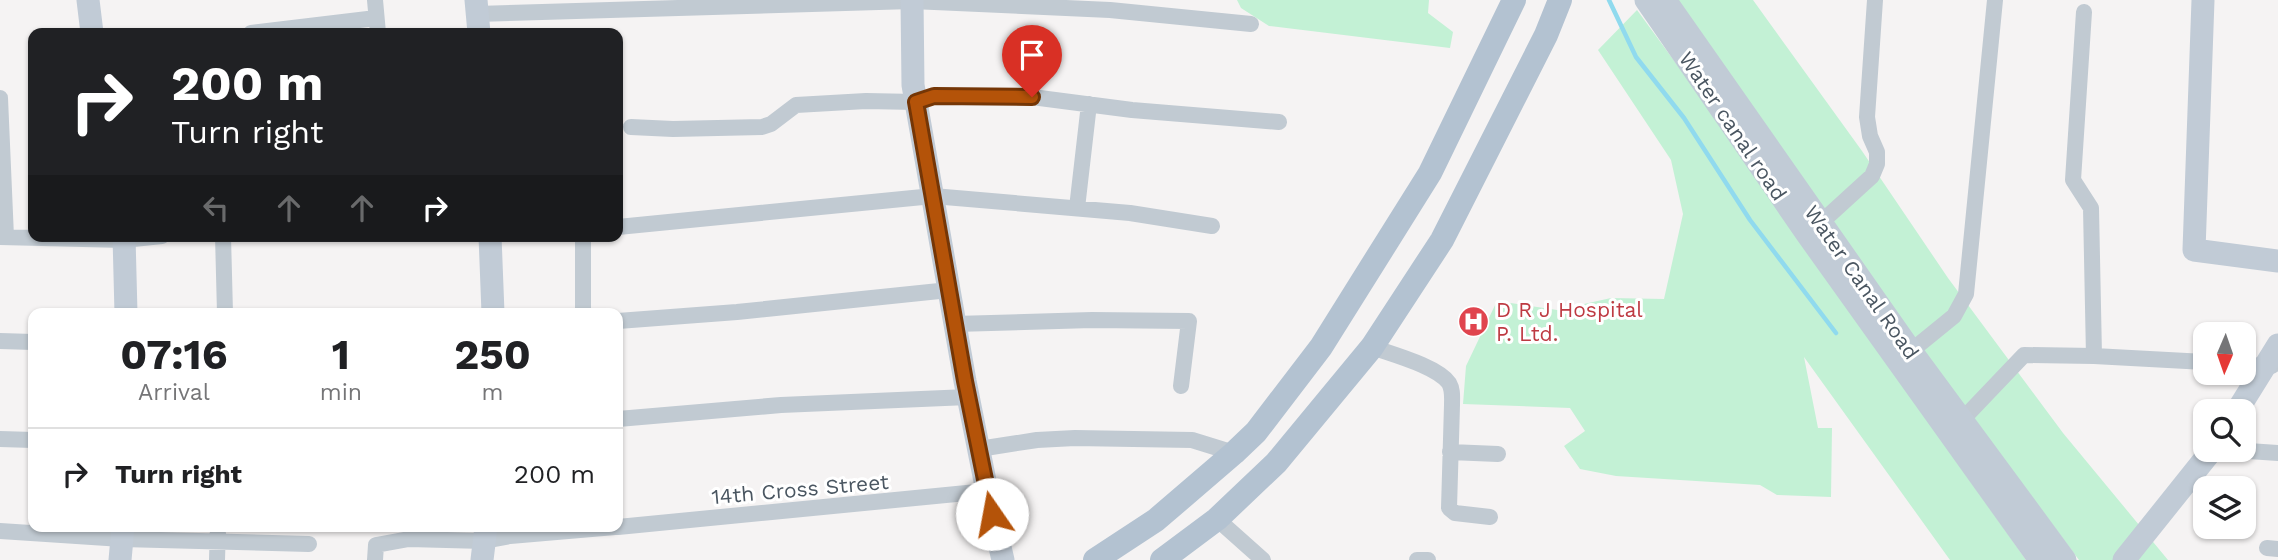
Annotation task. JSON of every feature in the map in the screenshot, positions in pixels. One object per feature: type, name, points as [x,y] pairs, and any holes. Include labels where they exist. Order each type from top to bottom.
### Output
[{"type":"main road","points":[[88,0],[91,28]]},
{"type":"main road","points":[[912,0],[913,85],[968,397],[1003,560]]},
{"type":"main road","points":[[1095,560],[1156,520],[1234,453],[1256,432],[1321,347],[1430,173],[1514,0]]},
{"type":"main road","points":[[1162,560],[1217,519],[1276,463],[1371,347],[1442,240],[1540,47],[1560,0]]},
{"type":"main road","name":"Water canal road","points":[[1646,0],[1954,426],[2040,560]]},
{"type":"main road","name":"Water Canal Road","points":[[1665,0],[1814,229],[1911,351],[1954,426],[2065,560]]},
{"type":"main road","points":[[2203,0],[2194,250],[2278,261]]},
{"type":"main road","points":[[124,242],[126,308]]},
{"type":"main road","points":[[490,242],[493,308]]},
{"type":"main road","points":[[2244,399],[2262,365],[2278,345]]},
{"type":"main road","points":[[2124,560],[2202,462]]},
{"type":"street","points":[[341,28],[377,26],[375,0]]},
{"type":"street","points":[[478,16],[590,6],[912,0],[1111,5],[1251,24]]},
{"type":"street","points":[[1814,229],[1872,176],[1877,164],[1877,152],[1870,136],[1867,117],[1874,0]]},
{"type":"street","points":[[1911,351],[1954,316],[1966,294],[1995,0]]},
{"type":"street","points":[[2084,12],[2073,180],[2091,208],[2094,356]]},
{"type":"street","points":[[631,127],[762,127],[771,124],[796,105],[866,101],[916,102],[934,96],[1032,97],[1279,122]]},
{"type":"street","points":[[0,97],[3,237],[28,237]]},
{"type":"street","points":[[1077,208],[1089,104]]},
{"type":"street","points":[[623,227],[933,196],[1130,213],[1212,226]]},
{"type":"street","points":[[223,242],[225,308]]},
{"type":"street","points":[[583,242],[583,308]]},
{"type":"street","points":[[623,321],[949,290]]},
{"type":"street","points":[[955,324],[1092,320],[1189,321],[1181,386]]},
{"type":"street","points":[[0,341],[28,342]]},
{"type":"street","points":[[1371,347],[1432,370],[1450,384],[1452,405],[1449,508],[1455,513],[1490,517]]},
{"type":"street","points":[[1954,426],[2024,355],[2193,361]]},
{"type":"street","points":[[623,419],[780,405],[968,397]]},
{"type":"street","points":[[0,439],[28,440]]},
{"type":"street","points":[[979,449],[1037,440],[1192,440],[1234,453]]},
{"type":"street","points":[[1450,452],[1498,454]]},
{"type":"street","points":[[2256,452],[2278,453]]},
{"type":"street","name":"14th Cross Street","points":[[623,526],[987,491]]},
{"type":"street","points":[[1217,519],[1263,560]]},
{"type":"street","points":[[0,531],[122,542],[218,534],[309,544]]},
{"type":"street","name":"14th Cross Street","points":[[375,560],[376,545],[392,541],[409,539],[484,543],[510,536],[557,532]]},
{"type":"street","points":[[217,560],[218,534]]},
{"type":"street","points":[[1417,560],[1428,560]]},
{"type":"green space","points":[[1237,0],[1429,0],[1428,13],[1453,32],[1450,48],[1269,26],[1241,8]]},
{"type":"green space","points":[[1674,0],[1753,0],[1862,151],[1948,278],[2063,433],[2168,560],[2079,560],[1877,290]]},
{"type":"green space","points":[[1637,10],[1719,122],[2026,560],[1950,560],[1804,357],[1818,428],[1832,428],[1831,497],[1777,495],[1760,485],[1616,476],[1580,469],[1564,446],[1585,431],[1570,408],[1463,404],[1466,366],[1497,301],[1557,310],[1611,298],[1664,299],[1683,214],[1671,160],[1598,50]]},
{"type":"waterway","points":[[1609,0],[1636,57],[1684,118],[1750,220],[1836,333]]},
{"type":"place","name":"D R J Hospital P. Ltd.","points":[[1473,321]]},
{"type":"route","points":[[992,514],[965,381],[916,102],[934,96],[1032,97]]}]
